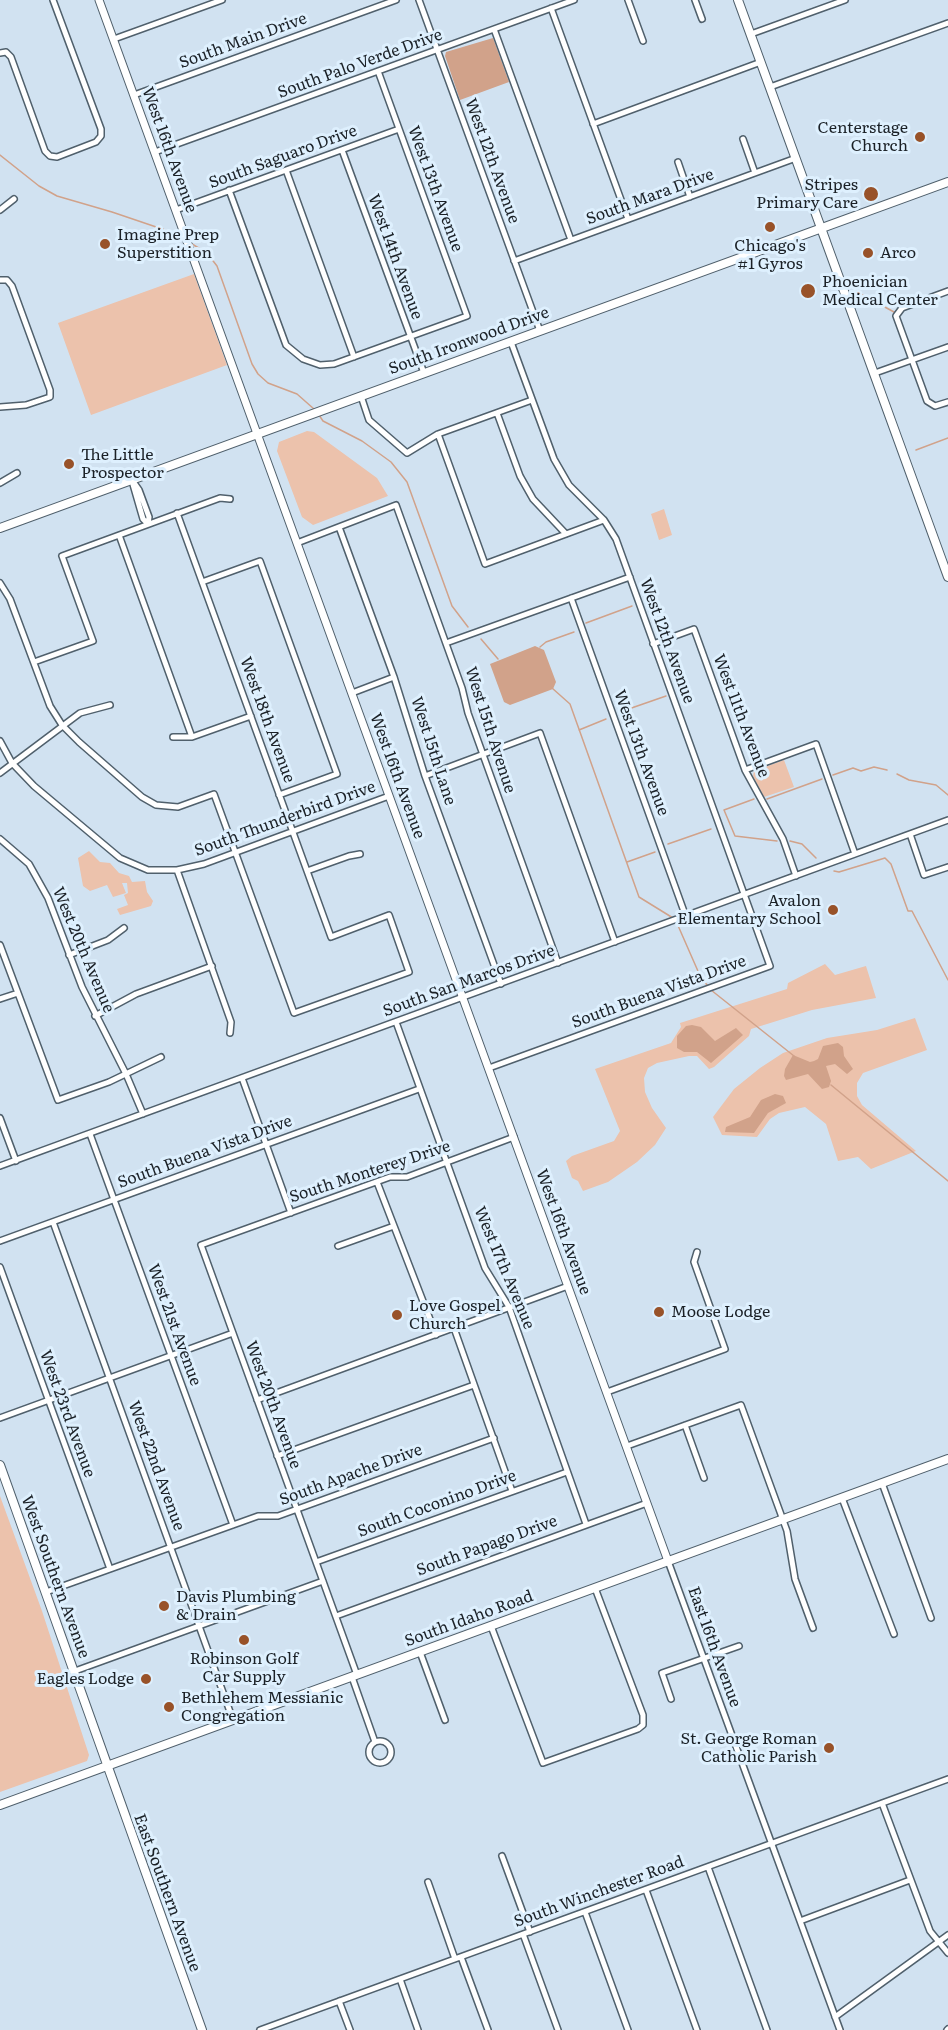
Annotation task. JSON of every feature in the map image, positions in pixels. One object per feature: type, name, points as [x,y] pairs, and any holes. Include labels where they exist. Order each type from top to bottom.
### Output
[{"type":"main road","points":[[738,0],[946,563],[948,577]]},
{"type":"main road","name":"South Ironwood Drive","points":[[0,528],[948,182]]},
{"type":"main road","name":"South Idaho Road","points":[[0,1805],[948,1459]]},
{"type":"main road","name":"West Southern Avenue","points":[[0,1465],[75,1671],[106,1766]]},
{"type":"main road","name":"East Southern Avenue","points":[[106,1766],[202,2030]]},
{"type":"street","points":[[3,52],[11,57],[45,151],[50,156],[57,157],[86,146],[101,136],[101,129],[53,0]]},
{"type":"street","name":"West 16th Avenue","points":[[99,0],[668,1561]]},
{"type":"street","points":[[114,39],[222,0]]},
{"type":"street","name":"South Main Drive","points":[[134,95],[396,0]]},
{"type":"street","name":"West 12th Avenue","points":[[419,0],[540,331]]},
{"type":"street","name":"South Palo Verde Drive","points":[[155,152],[574,0]]},
{"type":"street","points":[[628,0],[643,41]]},
{"type":"street","points":[[695,0],[702,19]]},
{"type":"street","points":[[751,34],[845,0]]},
{"type":"street","points":[[551,8],[628,219]]},
{"type":"street","points":[[770,87],[948,23]]},
{"type":"street","points":[[494,29],[572,240]]},
{"type":"street","points":[[593,123],[761,62]]},
{"type":"street","name":"West 13th Avenue","points":[[378,71],[467,316],[410,337]]},
{"type":"street","name":"South Saguaro Drive","points":[[176,210],[399,129]]},
{"type":"street","points":[[742,140],[755,173]]},
{"type":"street","name":"West 14th Avenue","points":[[342,150],[423,374]]},
{"type":"street","name":"South Mara Drive","points":[[514,261],[796,158]]},
{"type":"street","points":[[678,162],[690,197]]},
{"type":"street","points":[[286,170],[354,357]]},
{"type":"street","points":[[230,190],[286,345],[303,359],[320,365],[334,364],[410,337]]},
{"type":"street","points":[[0,210],[14,200]]},
{"type":"street","points":[[0,407],[26,405],[50,397],[50,390],[12,286],[3,280]]},
{"type":"street","points":[[948,291],[902,308],[897,313],[897,320],[927,401],[932,405],[948,402]]},
{"type":"street","name":"West 12th Avenue","points":[[511,342],[554,459],[569,485],[604,520],[616,539],[770,966]]},
{"type":"street","points":[[875,373],[948,347]]},
{"type":"street","points":[[361,396],[369,420],[408,453],[438,434],[532,400]]},
{"type":"street","points":[[497,413],[520,476],[533,500],[566,534]]},
{"type":"street","points":[[438,434],[485,564],[604,520]]},
{"type":"street","points":[[0,483],[17,473]]},
{"type":"street","points":[[132,480],[140,490],[149,517],[148,524]]},
{"type":"street","points":[[34,662],[93,640],[62,556],[220,498],[231,500]]},
{"type":"street","name":"West 15th Avenue","points":[[339,527],[396,505],[447,643],[482,754],[558,963]]},
{"type":"street","name":"West 18th Avenue","points":[[177,513],[331,937],[389,915],[410,972],[294,1013],[235,852]]},
{"type":"street","points":[[297,543],[339,527]]},
{"type":"street","name":"West 15th Lane","points":[[339,527],[394,677],[424,776],[501,984]]},
{"type":"street","points":[[120,535],[192,737]]},
{"type":"street","points":[[202,582],[260,561],[337,774],[279,795]]},
{"type":"street","points":[[447,643],[630,577]]},
{"type":"street","points":[[0,583],[10,599],[51,706],[62,725],[142,797],[156,805],[178,807],[214,795],[235,852]]},
{"type":"street","name":"West 13th Avenue","points":[[571,598],[686,916]]},
{"type":"street","name":"West 11th Avenue","points":[[653,644],[694,629],[744,770],[783,838],[796,876]]},
{"type":"street","points":[[352,693],[394,677]]},
{"type":"street","points":[[0,773],[80,713],[110,705]]},
{"type":"street","points":[[173,737],[192,737],[251,716]]},
{"type":"street","points":[[424,776],[540,733],[615,942]]},
{"type":"street","name":"South Thunderbird Drive","points":[[0,741],[12,763],[34,786],[120,858],[148,870],[177,870],[204,864],[389,796]]},
{"type":"street","points":[[744,770],[816,744],[855,854]]},
{"type":"street","name":"South San Marcos Drive","points":[[0,1166],[948,820]]},
{"type":"street","points":[[910,834],[924,875],[948,867]]},
{"type":"street","name":"West 20th Avenue","points":[[0,839],[29,864],[48,898],[95,1016],[126,1074],[143,1114]]},
{"type":"street","points":[[307,871],[360,854]]},
{"type":"street","points":[[177,870],[231,1022],[230,1033]]},
{"type":"street","points":[[69,955],[108,940],[124,928]]},
{"type":"street","points":[[0,945],[58,1101],[126,1074],[161,1057]]},
{"type":"street","points":[[95,1016],[136,994],[212,966]]},
{"type":"street","name":"South Buena Vista Drive","points":[[489,1068],[770,966]]},
{"type":"street","points":[[0,999],[18,993]]},
{"type":"street","name":"West 17th Avenue","points":[[396,1022],[485,1268],[508,1307],[586,1524]]},
{"type":"street","points":[[242,1078],[291,1213]]},
{"type":"street","name":"South Buena Vista Drive","points":[[0,1241],[419,1089]]},
{"type":"street","points":[[0,1121],[16,1161]]},
{"type":"street","name":"West 21st Avenue","points":[[90,1134],[233,1525]]},
{"type":"street","name":"South Monterey Drive","points":[[201,1245],[390,1177],[407,1177],[514,1137]]},
{"type":"street","points":[[376,1182],[436,1335]]},
{"type":"street","name":"West 22nd Avenue","points":[[53,1222],[233,1720]]},
{"type":"street","points":[[338,1246],[394,1226]]},
{"type":"street","name":"West 20th Avenue","points":[[201,1245],[336,1616],[375,1742]]},
{"type":"street","points":[[607,1392],[725,1349],[694,1262],[697,1252]]},
{"type":"street","name":"West 23rd Avenue","points":[[0,1267],[110,1569]]},
{"type":"street","points":[[257,1400],[568,1286]]},
{"type":"street","points":[[454,1328],[513,1491]]},
{"type":"street","points":[[0,1418],[233,1333]]},
{"type":"street","points":[[278,1456],[474,1384]]},
{"type":"street","points":[[627,1446],[741,1405],[783,1520],[790,1545],[795,1579],[813,1628]]},
{"type":"street","points":[[685,1425],[704,1478]]},
{"type":"street","name":"South Apache Drive","points":[[46,1592],[258,1516],[278,1516],[297,1510],[494,1438]]},
{"type":"street","name":"South Coconino Drive","points":[[316,1562],[567,1472]]},
{"type":"street","points":[[882,1483],[931,1618]]},
{"type":"street","points":[[842,1498],[894,1634]]},
{"type":"street","name":"South Papago Drive","points":[[336,1616],[647,1503]]},
{"type":"street","name":"East 16th Avenue","points":[[668,1561],[840,2030]]},
{"type":"street","points":[[75,1671],[323,1581]]},
{"type":"street","points":[[491,1626],[543,1763],[643,1725],[643,1715],[595,1588]]},
{"type":"street","points":[[671,1699],[662,1673],[739,1646]]},
{"type":"street","points":[[420,1652],[446,1720]]},
{"type":"street","points":[[375,1742],[386,1743],[391,1749],[391,1756],[386,1762],[379,1764],[370,1757],[370,1746],[375,1742]]},
{"type":"street","name":"South Winchester Road","points":[[260,2030],[278,2027],[339,2001],[948,1779]]},
{"type":"street","points":[[882,1803],[930,1931],[948,1953]]},
{"type":"street","points":[[502,1856],[530,1932]]},
{"type":"street","points":[[708,1867],[767,2030]]},
{"type":"street","points":[[800,1921],[910,1880]]},
{"type":"street","points":[[428,1881],[455,1959]]},
{"type":"street","points":[[646,1890],[697,2030]]},
{"type":"street","points":[[585,1912],[628,2030]]},
{"type":"street","points":[[523,1934],[558,2030]]},
{"type":"street","points":[[835,2017],[948,1935]]},
{"type":"street","points":[[461,1957],[488,2030]]},
{"type":"street","points":[[400,1979],[418,2030]]},
{"type":"street","points":[[339,2001],[350,2030]]},
{"type":"shaded area","points":[[493,38],[509,82],[460,100],[445,56],[446,52]]},
{"type":"shaded area","points":[[194,274],[227,365],[91,415],[58,323]]},
{"type":"shaded area","points":[[307,431],[314,432],[377,478],[388,496],[313,525],[302,517],[277,451],[279,442]]},
{"type":"shaded area","points":[[664,509],[672,535],[659,540],[651,514]]},
{"type":"shaded area","points":[[535,646],[544,650],[556,682],[553,689],[510,705],[504,702],[490,664]]},
{"type":"shaded area","points":[[784,760],[794,787],[764,797],[753,776],[754,771]]},
{"type":"shaded area","points":[[89,851],[100,862],[110,863],[119,873],[129,876],[132,882],[145,881],[147,892],[153,901],[151,906],[120,915],[117,909],[128,905],[124,895],[128,893],[127,883],[122,883],[126,893],[113,897],[107,885],[90,891],[83,886],[78,858]]},
{"type":"shaded area","points":[[825,964],[835,975],[866,966],[876,998],[812,1010],[751,1029],[749,1036],[709,1069],[697,1056],[657,1063],[648,1068],[644,1078],[645,1092],[652,1108],[666,1128],[655,1145],[637,1162],[608,1182],[583,1191],[578,1181],[572,1178],[566,1161],[572,1156],[614,1141],[620,1131],[595,1069],[671,1043],[681,1027],[680,1023],[787,989],[788,983]]},
{"type":"shaded area","points":[[915,1018],[927,1050],[863,1073],[857,1083],[857,1096],[862,1105],[916,1151],[871,1169],[858,1157],[838,1161],[826,1124],[805,1107],[779,1113],[770,1119],[757,1137],[722,1135],[713,1117],[734,1089],[783,1053],[827,1038],[877,1030]]},
{"type":"shaded area","points":[[686,1026],[701,1027],[715,1041],[736,1028],[743,1035],[711,1063],[697,1052],[684,1052],[677,1048],[677,1036]]},
{"type":"shaded area","points":[[838,1043],[843,1047],[844,1056],[853,1069],[847,1074],[835,1064],[826,1066],[831,1081],[829,1087],[822,1089],[808,1074],[786,1080],[785,1069],[793,1055],[810,1062],[814,1061],[818,1059],[823,1046]]},
{"type":"shaded area","points":[[775,1094],[783,1096],[786,1103],[768,1113],[754,1133],[725,1132],[726,1127],[750,1117],[761,1100]]},
{"type":"shaded area","points":[[0,1496],[42,1611],[89,1755],[87,1761],[0,1792]]},
{"type":"waterway","points":[[0,155],[39,186],[57,196],[171,232],[182,239]]},
{"type":"waterway","points":[[192,244],[207,253],[217,266],[252,364],[258,374],[268,383],[297,394],[314,409]]},
{"type":"waterway","points":[[857,292],[894,312]]},
{"type":"waterway","points":[[319,415],[323,421],[362,441],[391,462],[407,482],[452,606],[468,627]]},
{"type":"waterway","points":[[916,450],[948,438]]},
{"type":"waterway","points":[[648,603],[658,594]]},
{"type":"waterway","points":[[586,623],[632,606]]},
{"type":"waterway","points":[[540,647],[546,642],[574,632]]},
{"type":"waterway","points":[[481,639],[498,659]]},
{"type":"waterway","points":[[552,688],[570,704],[639,897],[673,918]]},
{"type":"waterway","points":[[620,712],[666,696]]},
{"type":"waterway","points":[[579,730],[606,719]]},
{"type":"waterway","points":[[833,775],[853,768],[861,771],[874,767],[887,770]]},
{"type":"waterway","points":[[897,774],[909,780],[936,785],[948,795]]},
{"type":"waterway","points":[[767,799],[822,779]]},
{"type":"waterway","points":[[754,799],[724,810],[735,836],[777,841]]},
{"type":"waterway","points":[[668,844],[711,829]]},
{"type":"waterway","points":[[790,841],[802,844],[816,858]]},
{"type":"waterway","points":[[627,862],[655,852]]},
{"type":"waterway","points":[[834,871],[839,872],[885,858],[891,864],[908,911],[912,911],[948,980]]},
{"type":"waterway","points":[[676,921],[701,978],[708,986]]},
{"type":"waterway","points":[[711,990],[794,1056]]},
{"type":"waterway","points":[[831,1085],[948,1181]]},
{"type":"place","name":"Centerstage Church","points":[[920,137]]},
{"type":"place","name":"Stripes Primary Care","points":[[871,194]]},
{"type":"place","name":"Chicago's #1 Gyros","points":[[770,227]]},
{"type":"place","name":"Imagine Prep Superstition","points":[[105,244]]},
{"type":"place","name":"Arco","points":[[868,253]]},
{"type":"place","name":"Phoenician Medical Center","points":[[808,291]]},
{"type":"place","name":"The Little Prospector","points":[[69,464]]},
{"type":"place","name":"Avalon Elementary School","points":[[833,910]]},
{"type":"place","name":"Moose Lodge","points":[[659,1312]]},
{"type":"place","name":"Love Gospel Church","points":[[397,1315]]},
{"type":"place","name":"Davis Plumbing & Drain","points":[[164,1606]]},
{"type":"place","name":"Robinson Golf Car Supply","points":[[244,1640]]},
{"type":"place","name":"Eagles Lodge","points":[[146,1679]]},
{"type":"place","name":"Bethlehem Messianic Congregation","points":[[169,1707]]},
{"type":"place","name":"St. George Roman Catholic Parish","points":[[829,1748]]}]
